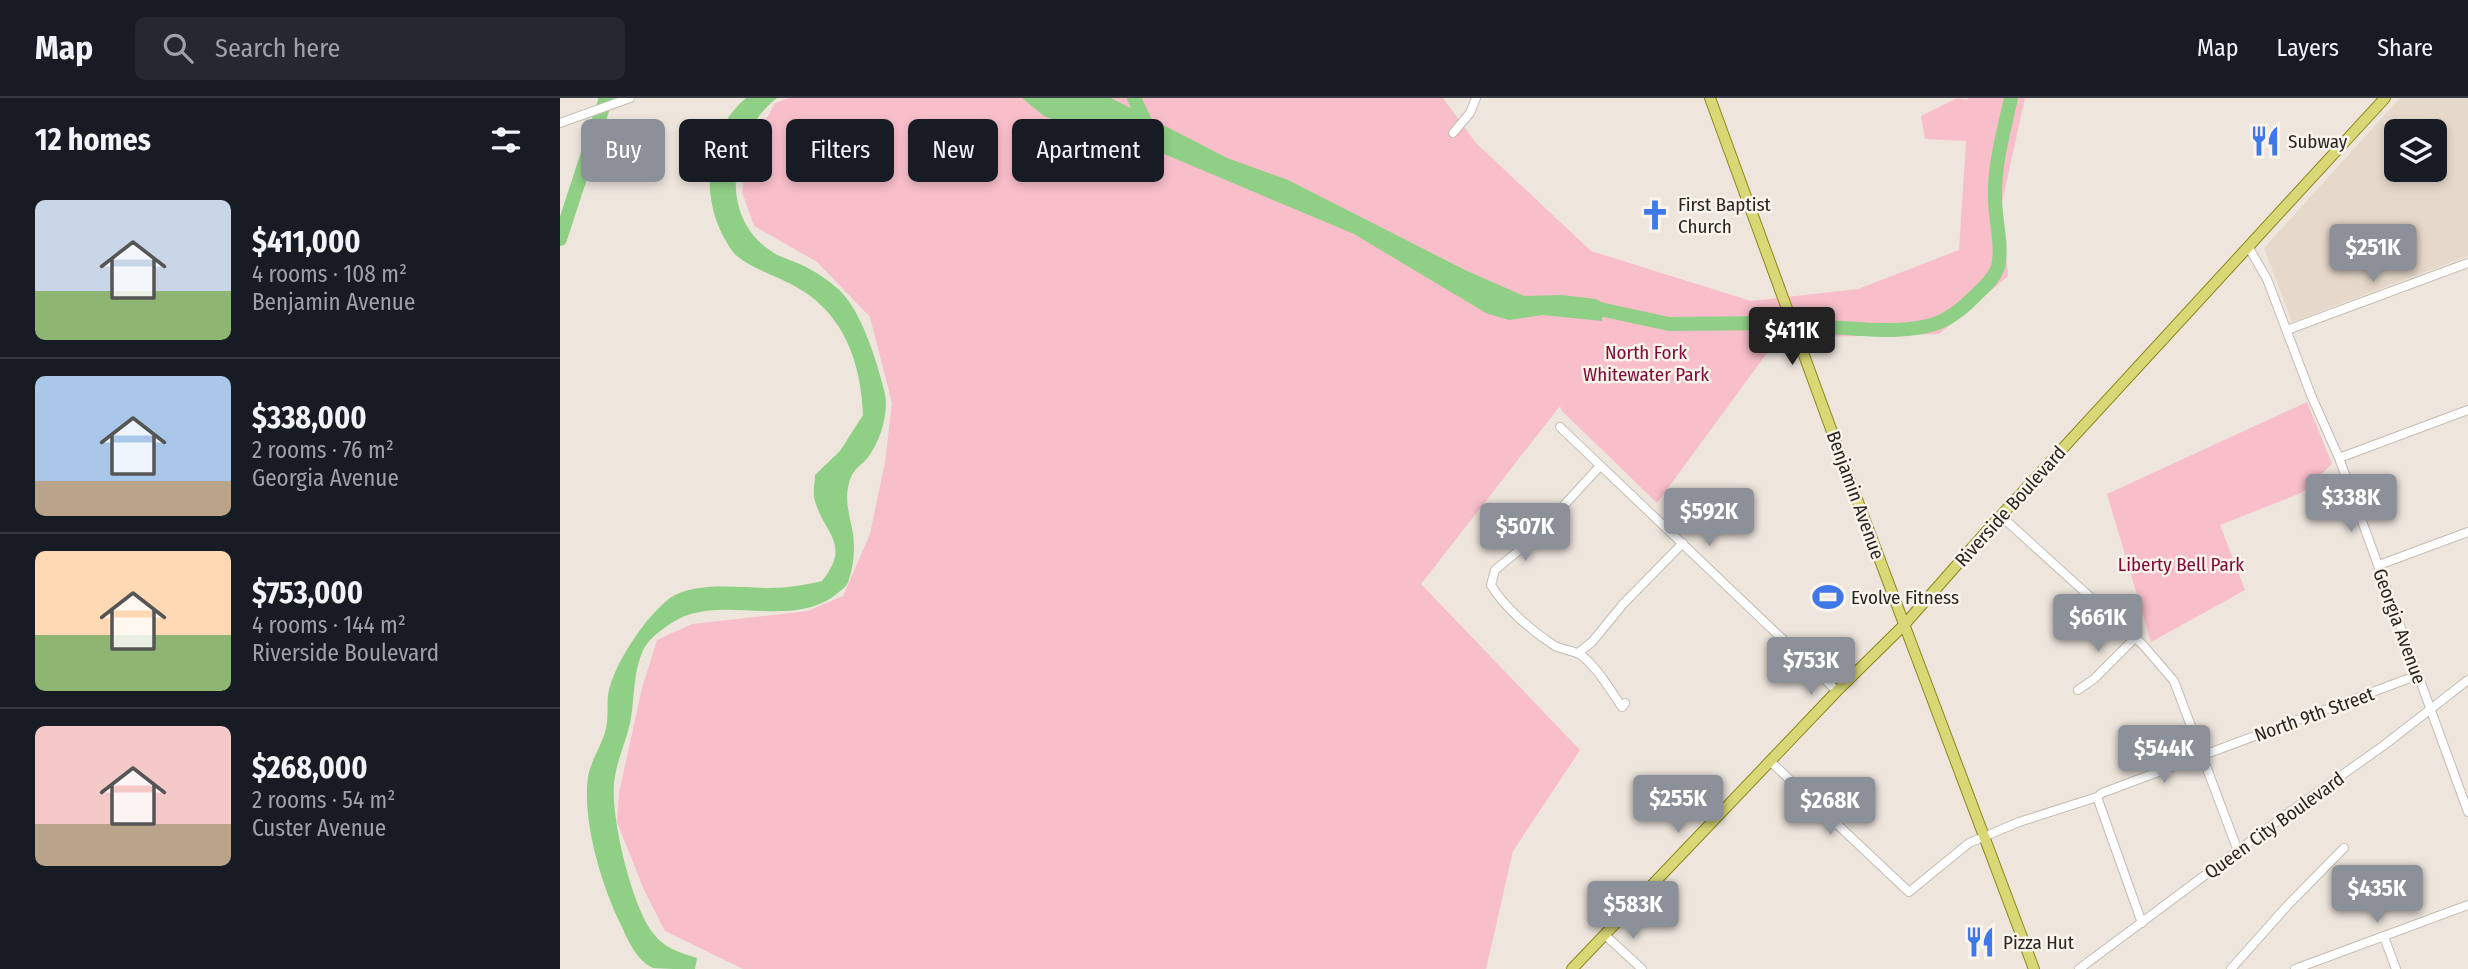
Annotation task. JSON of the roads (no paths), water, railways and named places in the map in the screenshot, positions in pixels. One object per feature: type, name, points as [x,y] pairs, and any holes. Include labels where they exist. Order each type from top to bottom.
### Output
[{"type":"main road","name":"Benjamin Avenue","points":[[1710,98],[2034,969]]},
{"type":"main road","name":"Riverside Boulevard","points":[[1572,969],[1837,691],[1904,625],[2203,294],[2385,98]]},
{"type":"street","points":[[560,124],[630,98]]},
{"type":"street","points":[[1454,133],[1471,113],[1476,98]]},
{"type":"street","name":"Georgia Avenue","points":[[2249,247],[2267,279],[2311,395],[2339,458],[2468,812]]},
{"type":"street","points":[[2287,330],[2468,263]]},
{"type":"street","points":[[2339,458],[2468,411]]},
{"type":"street","points":[[1560,428],[1837,691]]},
{"type":"street","points":[[1600,466],[1534,538],[1495,570],[1492,582],[1499,598],[1513,612],[1556,647],[1578,653],[1590,663],[1622,707],[1625,703]]},
{"type":"street","points":[[2001,516],[2135,638],[2174,681],[2238,851]]},
{"type":"street","points":[[2379,565],[2468,532]]},
{"type":"street","points":[[1578,653],[1592,642],[1624,603],[1683,543]]},
{"type":"street","points":[[2078,690],[2094,679],[2135,638]]},
{"type":"street","name":"North 9th Street","points":[[1770,761],[1909,892],[1969,843],[1983,837],[2418,675]]},
{"type":"street","name":"Queen City Boulevard","points":[[2079,969],[2383,746],[2468,680]]},
{"type":"street","points":[[2096,797],[2142,923]]},
{"type":"street","points":[[2231,969],[2344,848]]},
{"type":"street","points":[[2295,969],[2468,905]]},
{"type":"street","points":[[1605,935],[1642,969]]},
{"type":"street","points":[[2384,937],[2396,969]]},
{"type":"waterway","points":[[560,239],[606,98]]},
{"type":"waterway","points":[[1134,98],[1144,119]]},
{"type":"waterway","points":[[1804,325],[1877,330],[1932,325],[1958,311],[1988,283],[1998,267],[1999,259],[1995,185],[2011,98]]},
{"type":"waterway","points":[[1585,309],[1595,308],[1669,324],[1779,323]]},
{"type":"place","name":"Subway","points":[[2265,141]]},
{"type":"place","name":"First Baptist Church","points":[[1655,215]]},
{"type":"place","name":"Evolve Fitness","points":[[1828,597]]},
{"type":"place","name":"Pizza Hut","points":[[1980,942]]},
{"type":"park label","name":"North Fork Whitewater Park","points":[[1646,363]]},
{"type":"park label","name":"Liberty Bell Park","points":[[2181,564]]}]
